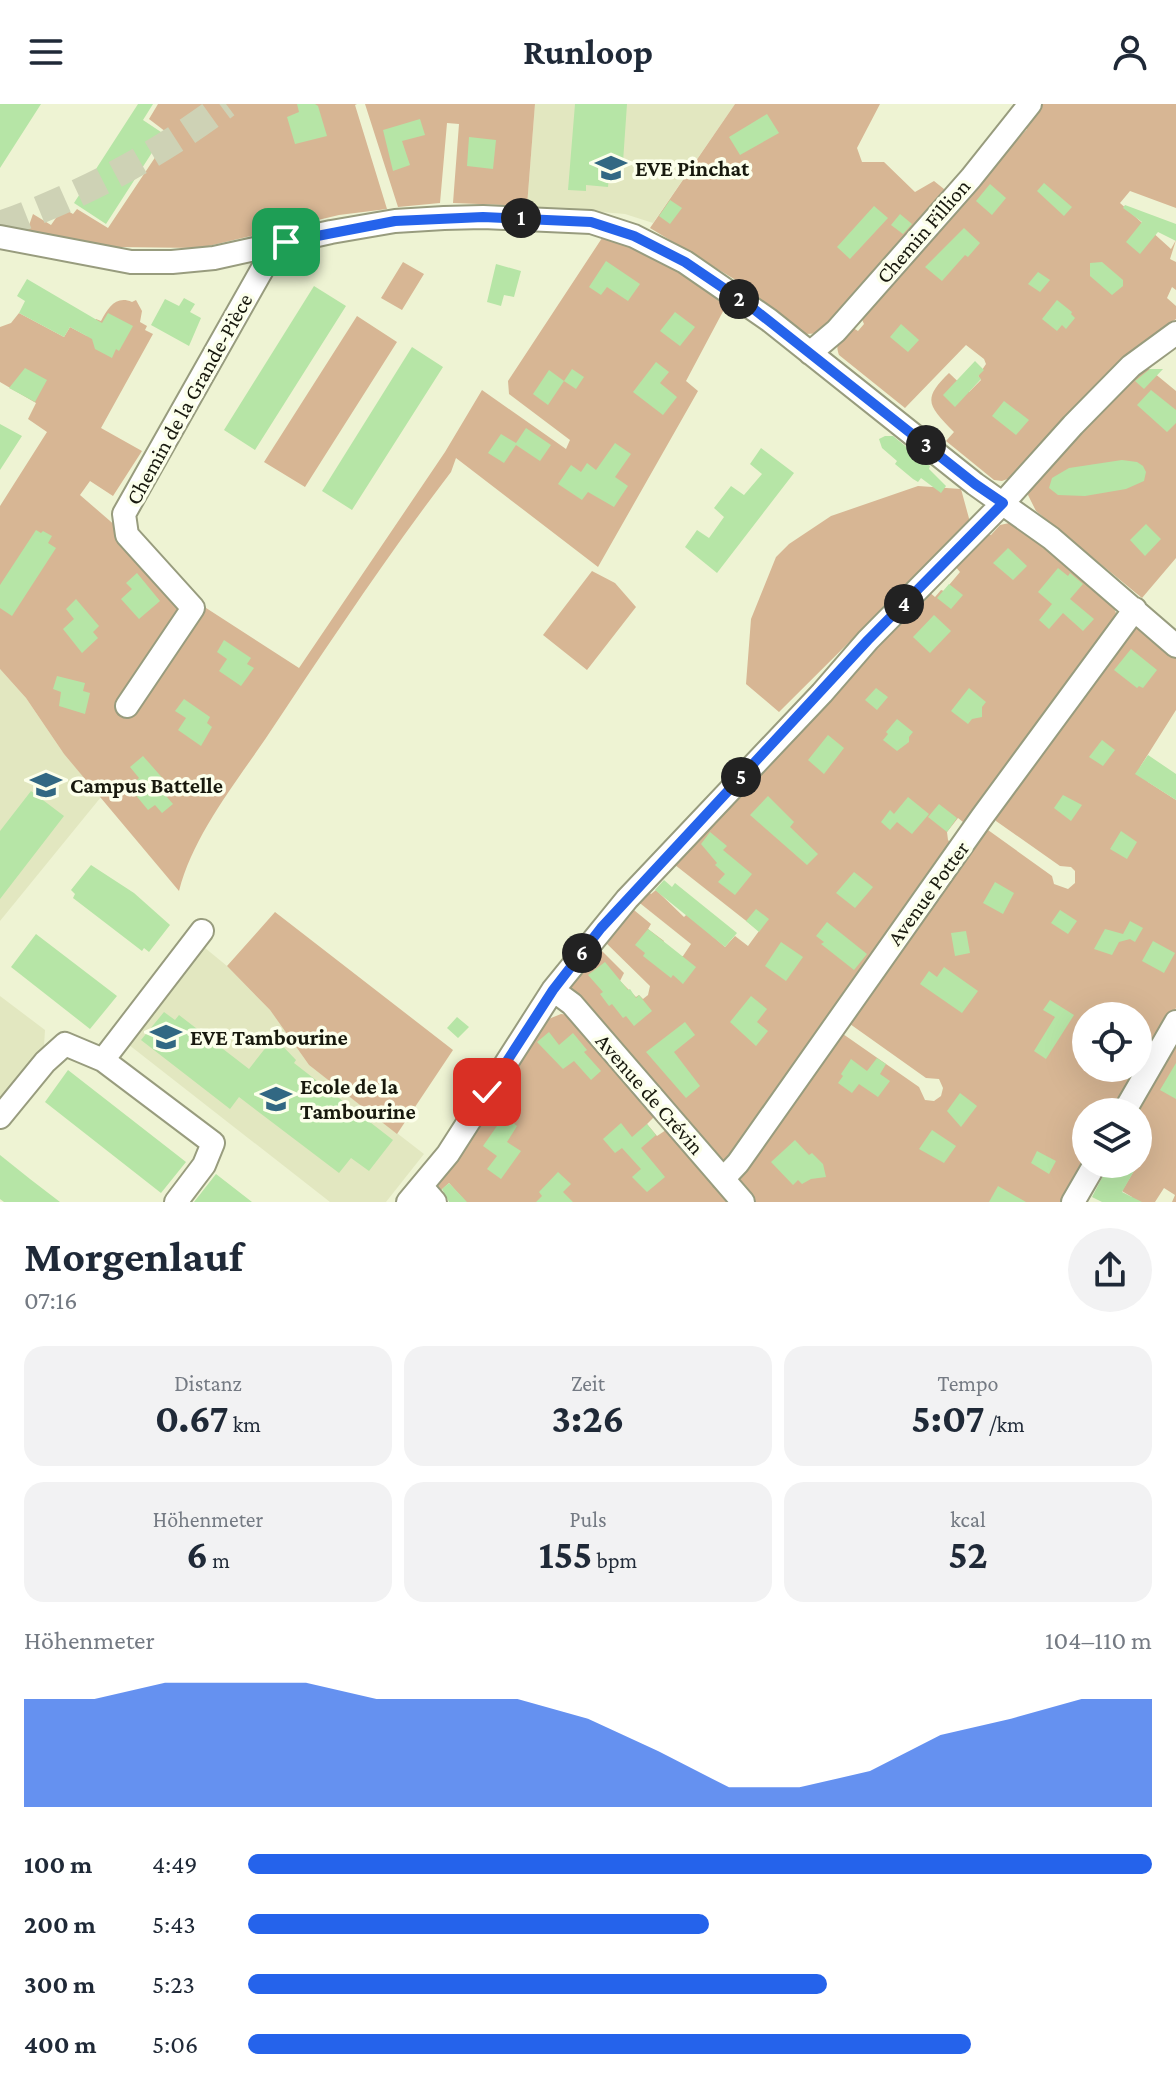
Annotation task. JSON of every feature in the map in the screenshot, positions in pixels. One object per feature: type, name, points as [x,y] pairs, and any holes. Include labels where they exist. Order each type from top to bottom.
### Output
[{"type":"street","name":"Chemin Fillion","points":[[810,353],[836,331],[961,189],[1030,104]]},
{"type":"street","points":[[0,237],[131,262],[151,262],[214,258],[395,221],[483,217],[591,222],[634,236],[685,262],[769,320],[975,484],[1067,551],[1176,646]]},
{"type":"street","name":"Chemin de la Grande-Pièce","points":[[127,706],[193,608],[127,535],[124,514],[276,245]]},
{"type":"street","points":[[422,1197],[553,990],[601,928],[868,640],[1003,503],[1131,366],[1176,333]]},
{"type":"street","name":"Avenue Potter","points":[[723,1179],[738,1163],[964,843],[1135,609]]},
{"type":"street","points":[[103,1060],[202,931]]},
{"type":"street","name":"Avenue de Crévin","points":[[553,990],[572,1004],[743,1202]]},
{"type":"street","points":[[1132,1098],[1176,1022]]},
{"type":"street","points":[[0,1117],[45,1062],[65,1044],[103,1060],[213,1143],[204,1165],[176,1202]]},
{"type":"street","points":[[1073,1202],[1087,1178]]},
{"type":"shaded area","points":[[158,104],[357,104],[387,209],[339,215],[200,248],[118,247],[27,231],[33,214],[51,225],[63,208],[73,214],[77,209],[108,228],[170,135],[149,119]]},
{"type":"shaded area","points":[[365,104],[535,104],[527,206],[453,203],[459,124],[447,123],[440,203],[398,207]]},
{"type":"shaded area","name":"EVE Pinchat","points":[[535,104],[735,104],[653,223],[625,214],[527,206]]},
{"type":"shaded area","points":[[735,104],[880,104],[857,148],[862,162],[884,162],[915,192],[934,181],[949,193],[823,333],[806,334],[734,279],[650,228]]},
{"type":"shaded area","points":[[1038,104],[1176,104],[1176,208],[1130,191],[1120,203],[1171,249],[1176,240],[1170,259],[1176,262],[1176,290],[1172,287],[1167,298],[1176,306],[1176,319],[1127,354],[1010,478],[1002,481],[994,480],[946,441],[954,432],[932,403],[934,390],[949,373],[969,392],[981,380],[978,376],[986,364],[984,359],[966,345],[905,408],[839,355],[837,346],[850,326],[858,331],[864,324],[860,315],[1027,129],[1023,125]]},
{"type":"shaded area","points":[[604,235],[641,248],[728,302],[686,381],[698,391],[598,567],[456,458],[451,472],[380,570],[216,812],[194,850],[179,891],[64,754],[26,698],[0,669],[0,506],[47,432],[28,419],[36,403],[0,382],[0,327],[11,323],[19,313],[64,337],[70,327],[87,336],[96,319],[101,321],[113,304],[121,300],[136,300],[142,311],[140,322],[147,326],[145,330],[153,334],[101,428],[142,451],[113,496],[90,481],[80,495],[117,527],[182,610],[158,648],[147,655],[128,693],[122,693],[123,714],[203,606],[299,668],[445,452],[482,390],[566,449],[570,440],[509,394],[508,381]]},
{"type":"shaded area","points":[[403,262],[424,274],[402,310],[381,298]]},
{"type":"shaded area","points":[[357,316],[397,342],[305,487],[264,462]]},
{"type":"shaded area","points":[[1141,368],[1148,368],[1176,391],[1176,558],[1142,598],[1036,511],[1028,495],[1030,487]]},
{"type":"shaded area","points":[[918,486],[961,489],[970,522],[779,712],[746,684],[751,619],[776,557],[789,544],[831,516]]},
{"type":"shaded area","points":[[1014,522],[1114,608],[1113,623],[968,826],[958,818],[947,832],[948,840],[954,846],[730,1161],[716,1161],[571,989],[570,976],[586,956],[593,962],[602,951],[624,973],[620,981],[636,997],[639,995],[643,999],[648,995],[650,986],[601,938],[629,906],[651,924],[648,929],[664,941],[663,944],[679,957],[683,956],[691,944],[636,900],[645,889],[651,894],[656,890],[684,917],[687,914],[725,947],[735,936],[748,946],[759,931],[670,861],[928,591],[935,597],[941,590],[944,591],[960,572],[954,565],[986,534],[991,535],[1000,525]]},
{"type":"shaded area","points":[[592,571],[615,583],[636,607],[587,670],[543,635]]},
{"type":"shaded area","points":[[1135,626],[1143,629],[1176,658],[1176,710],[1140,767],[1148,782],[1176,800],[1176,1008],[1152,1050],[1152,1002],[1072,1002],[1072,1082],[1133,1082],[1124,1098],[1072,1098],[1072,1178],[1078,1178],[1064,1202],[750,1202],[740,1190],[740,1171],[838,1034],[843,1034],[919,1087],[925,1100],[934,1101],[941,1096],[943,1088],[939,1079],[926,1078],[850,1024],[849,1018],[982,832],[988,830],[1052,876],[1054,884],[1068,889],[1075,883],[1075,871],[1071,867],[1060,866],[996,821],[994,814]]},
{"type":"shaded area","name":"Campus Battelle","points":[[0,669],[26,698],[64,754],[101,797],[0,921]]},
{"type":"shaded area","points":[[275,912],[453,1050],[397,1134],[309,1065],[270,1010],[227,966]]},
{"type":"shaded area","name":"Ecole de la Tambourine","points":[[199,943],[227,966],[270,1010],[309,1065],[424,1154],[386,1202],[330,1202],[124,1041]]},
{"type":"shaded area","points":[[0,996],[45,1030],[44,1046],[0,1103]]},
{"type":"shaded area","points":[[561,1014],[570,1015],[657,1114],[647,1124],[657,1136],[669,1128],[732,1202],[466,1202],[449,1183],[438,1193],[434,1181],[541,1022]]},
{"type":"shaded area","points":[[1176,1033],[1176,1202],[1172,1202],[1175,1195],[1164,1188],[1155,1202],[1132,1202],[1132,1197],[1122,1191],[1130,1178],[1152,1178],[1152,1098],[1138,1098],[1147,1082],[1152,1082],[1152,1074]]},
{"type":"building","points":[[0,104],[41,104],[0,168]]},
{"type":"building","points":[[138,104],[153,104],[143,120],[164,134],[106,224],[74,203]]},
{"type":"building","points":[[297,104],[318,106],[327,136],[295,144],[287,117],[299,112]]},
{"type":"building","points":[[575,104],[627,104],[623,162],[610,162],[608,187],[586,185],[586,191],[568,190]]},
{"type":"building","points":[[767,114],[779,133],[740,155],[729,137]]},
{"type":"building","points":[[420,119],[425,135],[402,141],[410,165],[393,171],[383,130]]},
{"type":"building","points":[[469,137],[496,140],[493,169],[467,166]]},
{"type":"building","points":[[1044,183],[1072,207],[1064,216],[1037,191]]},
{"type":"building","points":[[990,184],[1006,198],[992,215],[976,201]]},
{"type":"building","points":[[670,200],[682,208],[670,224],[659,216]]},
{"type":"building","points":[[1125,205],[1176,224],[1176,241],[1158,232],[1140,254],[1126,242],[1142,222],[1123,208]]},
{"type":"building","points":[[874,206],[888,218],[850,259],[837,247]]},
{"type":"building","points":[[900,214],[912,224],[903,234],[891,225]]},
{"type":"building","points":[[964,228],[980,243],[942,281],[925,267]]},
{"type":"building","points":[[606,261],[640,284],[628,301],[607,287],[601,295],[589,287]]},
{"type":"building","points":[[1102,262],[1123,280],[1123,286],[1112,295],[1090,276],[1090,263]]},
{"type":"building","points":[[496,264],[521,271],[514,297],[504,295],[501,306],[487,302]]},
{"type":"building","points":[[1038,272],[1050,280],[1040,292],[1028,284]]},
{"type":"building","points":[[27,279],[102,323],[108,313],[133,326],[119,351],[116,349],[112,358],[95,349],[92,339],[70,327],[64,337],[19,313],[25,301],[17,296]]},
{"type":"building","points":[[314,286],[346,306],[255,450],[224,430]]},
{"type":"building","points":[[184,298],[195,304],[190,312],[201,318],[189,346],[151,325],[165,299],[179,306]]},
{"type":"building","points":[[1057,300],[1075,318],[1066,329],[1062,325],[1057,331],[1042,319]]},
{"type":"building","points":[[675,312],[695,327],[680,346],[660,331]]},
{"type":"building","points":[[901,324],[919,340],[908,352],[890,337]]},
{"type":"building","points":[[412,347],[443,367],[352,510],[322,491]]},
{"type":"building","points":[[975,361],[984,370],[978,376],[981,379],[955,407],[943,395]]},
{"type":"building","points":[[656,362],[669,372],[660,383],[677,397],[663,415],[633,392]]},
{"type":"building","points":[[25,368],[47,380],[35,402],[9,388]]},
{"type":"building","points":[[572,369],[584,377],[576,389],[564,381]]},
{"type":"building","points":[[1150,369],[1163,369],[1144,389],[1135,381]]},
{"type":"building","points":[[549,370],[564,381],[548,405],[533,394]]},
{"type":"building","points":[[1151,390],[1176,410],[1176,423],[1167,432],[1137,405]]},
{"type":"building","points":[[1004,401],[1029,420],[1016,435],[992,416]]},
{"type":"building","points":[[0,424],[22,436],[0,470]]},
{"type":"building","points":[[526,428],[551,445],[540,461],[516,445],[504,463],[488,453],[501,434],[516,443]]},
{"type":"building","points":[[893,436],[930,466],[929,469],[946,486],[941,493],[921,478],[918,482],[913,479],[895,464],[897,461],[882,448],[879,439]]},
{"type":"building","points":[[615,443],[631,454],[615,477],[628,486],[614,507],[588,492],[582,500],[558,484],[571,465],[581,472],[587,463],[596,470]]},
{"type":"building","points":[[761,448],[794,473],[717,573],[685,547],[697,530],[709,538],[724,517],[714,508],[731,486],[744,495],[762,474],[750,464]]},
{"type":"building","points":[[1122,460],[1143,466],[1146,472],[1144,481],[1126,489],[1085,496],[1058,495],[1049,488],[1052,478],[1069,468]]},
{"type":"building","points":[[1146,524],[1161,539],[1145,556],[1130,540]]},
{"type":"building","points":[[36,530],[52,536],[48,543],[56,548],[12,616],[0,608],[0,585]]},
{"type":"building","points":[[1008,548],[1027,566],[1013,580],[993,563]]},
{"type":"building","points":[[1058,568],[1083,584],[1070,599],[1094,619],[1083,631],[1063,613],[1049,629],[1039,620],[1052,604],[1038,592]]},
{"type":"building","points":[[137,573],[160,601],[139,619],[121,599],[132,589],[126,583]]},
{"type":"building","points":[[949,584],[963,595],[951,609],[937,598]]},
{"type":"building","points":[[76,599],[99,626],[93,632],[98,638],[82,653],[63,629],[74,619],[66,609]]},
{"type":"building","points":[[934,615],[951,631],[930,653],[913,637]]},
{"type":"building","points":[[224,640],[251,658],[247,664],[254,668],[241,686],[219,671],[227,659],[217,652]]},
{"type":"building","points":[[1131,649],[1157,670],[1143,688],[1137,688],[1114,670]]},
{"type":"building","points":[[57,676],[85,683],[83,691],[90,693],[85,714],[59,706],[61,692],[53,689]]},
{"type":"building","points":[[876,688],[888,697],[877,710],[865,700]]},
{"type":"building","points":[[969,688],[986,702],[982,707],[982,717],[972,719],[968,724],[951,711]]},
{"type":"building","points":[[184,699],[210,717],[207,723],[212,727],[201,746],[178,730],[186,718],[175,711]]},
{"type":"building","points":[[897,719],[913,732],[909,742],[897,751],[883,740]]},
{"type":"building","points":[[828,735],[844,748],[824,774],[808,760]]},
{"type":"building","points":[[1102,740],[1115,750],[1103,766],[1089,757]]},
{"type":"building","points":[[1148,755],[1176,774],[1176,800],[1135,774]]},
{"type":"building","points":[[143,756],[166,782],[159,788],[173,804],[162,813],[155,805],[148,810],[129,787],[139,778],[130,767]]},
{"type":"building","points":[[31,791],[64,816],[0,899],[0,831]]},
{"type":"building","points":[[1063,795],[1082,805],[1071,821],[1054,808]]},
{"type":"building","points":[[768,796],[794,822],[790,827],[818,854],[807,865],[750,815]]},
{"type":"building","points":[[908,797],[929,814],[912,834],[897,822],[890,830],[881,822],[890,810],[894,814]]},
{"type":"building","points":[[939,804],[957,818],[947,832],[928,817]]},
{"type":"building","points":[[1121,831],[1137,842],[1127,859],[1110,849]]},
{"type":"building","points":[[710,832],[727,846],[723,850],[752,874],[735,895],[718,882],[725,874],[701,844]]},
{"type":"building","points":[[91,865],[134,893],[170,925],[149,952],[144,948],[142,951],[73,898],[75,894],[71,890]]},
{"type":"building","points":[[854,872],[873,887],[855,908],[836,893]]},
{"type":"building","points":[[664,880],[672,887],[675,883],[737,933],[725,947],[655,890]]},
{"type":"building","points":[[995,882],[1014,893],[1003,914],[983,903]]},
{"type":"building","points":[[756,909],[769,919],[759,932],[746,921]]},
{"type":"building","points":[[1060,910],[1077,921],[1068,934],[1051,923]]},
{"type":"building","points":[[1130,921],[1143,928],[1135,942],[1130,939],[1119,942],[1112,955],[1094,949],[1105,929],[1123,934]]},
{"type":"building","points":[[827,922],[867,954],[854,970],[821,944],[824,942],[816,936]]},
{"type":"building","points":[[648,929],[696,967],[683,984],[643,956],[645,953],[635,945]]},
{"type":"building","points":[[966,931],[970,953],[955,956],[951,933]]},
{"type":"building","points":[[36,934],[117,996],[90,1029],[11,967]]},
{"type":"building","points":[[1153,941],[1175,953],[1164,973],[1142,961]]},
{"type":"building","points":[[781,942],[803,957],[786,981],[765,966]]},
{"type":"building","points":[[605,962],[628,990],[636,998],[639,995],[652,1011],[634,1026],[612,1004],[609,1006],[600,994],[603,992],[588,975]]},
{"type":"building","points":[[944,967],[978,991],[962,1013],[920,984],[929,971],[937,977]]},
{"type":"building","points":[[751,996],[767,1009],[757,1022],[768,1031],[756,1046],[730,1022]]},
{"type":"building","points":[[1050,1000],[1072,1014],[1046,1059],[1034,1051],[1055,1017],[1043,1010]]},
{"type":"building","points":[[164,1012],[175,1020],[179,1015],[249,1069],[274,1037],[296,1060],[294,1063],[393,1140],[369,1171],[351,1158],[339,1173],[239,1097],[230,1109],[141,1040]]},
{"type":"building","points":[[457,1017],[469,1027],[458,1038],[447,1028]]},
{"type":"building","points":[[685,1022],[695,1035],[674,1052],[700,1086],[686,1098],[646,1052]]},
{"type":"building","points":[[549,1032],[559,1045],[573,1033],[587,1050],[584,1052],[601,1071],[591,1080],[574,1061],[563,1069],[537,1042]]},
{"type":"building","points":[[877,1058],[886,1064],[880,1074],[890,1081],[878,1097],[859,1084],[852,1093],[838,1083],[851,1059],[867,1071]]},
{"type":"building","points":[[1176,1063],[1176,1099],[1160,1090]]},
{"type":"building","points":[[68,1070],[186,1162],[161,1193],[45,1102]]},
{"type":"building","points":[[960,1093],[977,1106],[961,1127],[947,1111]]},
{"type":"building","points":[[504,1116],[517,1126],[507,1142],[521,1151],[501,1179],[487,1169],[497,1156],[483,1146]]},
{"type":"building","points":[[621,1123],[632,1137],[647,1124],[656,1135],[641,1148],[665,1177],[647,1192],[632,1177],[641,1169],[622,1148],[615,1153],[603,1139]]},
{"type":"building","points":[[932,1130],[956,1146],[944,1163],[919,1149]]},
{"type":"building","points":[[795,1140],[823,1164],[826,1177],[802,1184],[798,1180],[793,1185],[771,1162]]},
{"type":"building","points":[[1037,1151],[1056,1161],[1049,1174],[1031,1163]]},
{"type":"building","points":[[0,1155],[60,1202],[4,1202],[0,1199]]},
{"type":"building","points":[[558,1172],[571,1184],[563,1192],[573,1202],[536,1202],[542,1196],[539,1192]]},
{"type":"building","points":[[216,1174],[252,1202],[194,1202]]},
{"type":"building","points":[[1102,1178],[1130,1178],[1122,1192],[1142,1202],[1102,1202],[1092,1197]]},
{"type":"building","points":[[449,1183],[467,1202],[449,1202],[442,1189]]},
{"type":"building","points":[[998,1186],[1026,1202],[989,1202]]},
{"type":"tunnel","points":[[0,225],[118,173],[173,141],[226,104]]},
{"type":"place","name":"EVE Pinchat","points":[[611,168]]},
{"type":"place","name":"Campus Battelle","points":[[46,785]]},
{"type":"place","name":"EVE Tambourine","points":[[166,1037]]},
{"type":"place","name":"Ecole de la Tambourine","points":[[276,1099]]},
{"type":"route","points":[[286,242],[395,221],[483,217],[591,222],[634,236],[685,262],[750,306],[1003,503],[868,640],[601,928],[553,990],[487,1092]]}]
